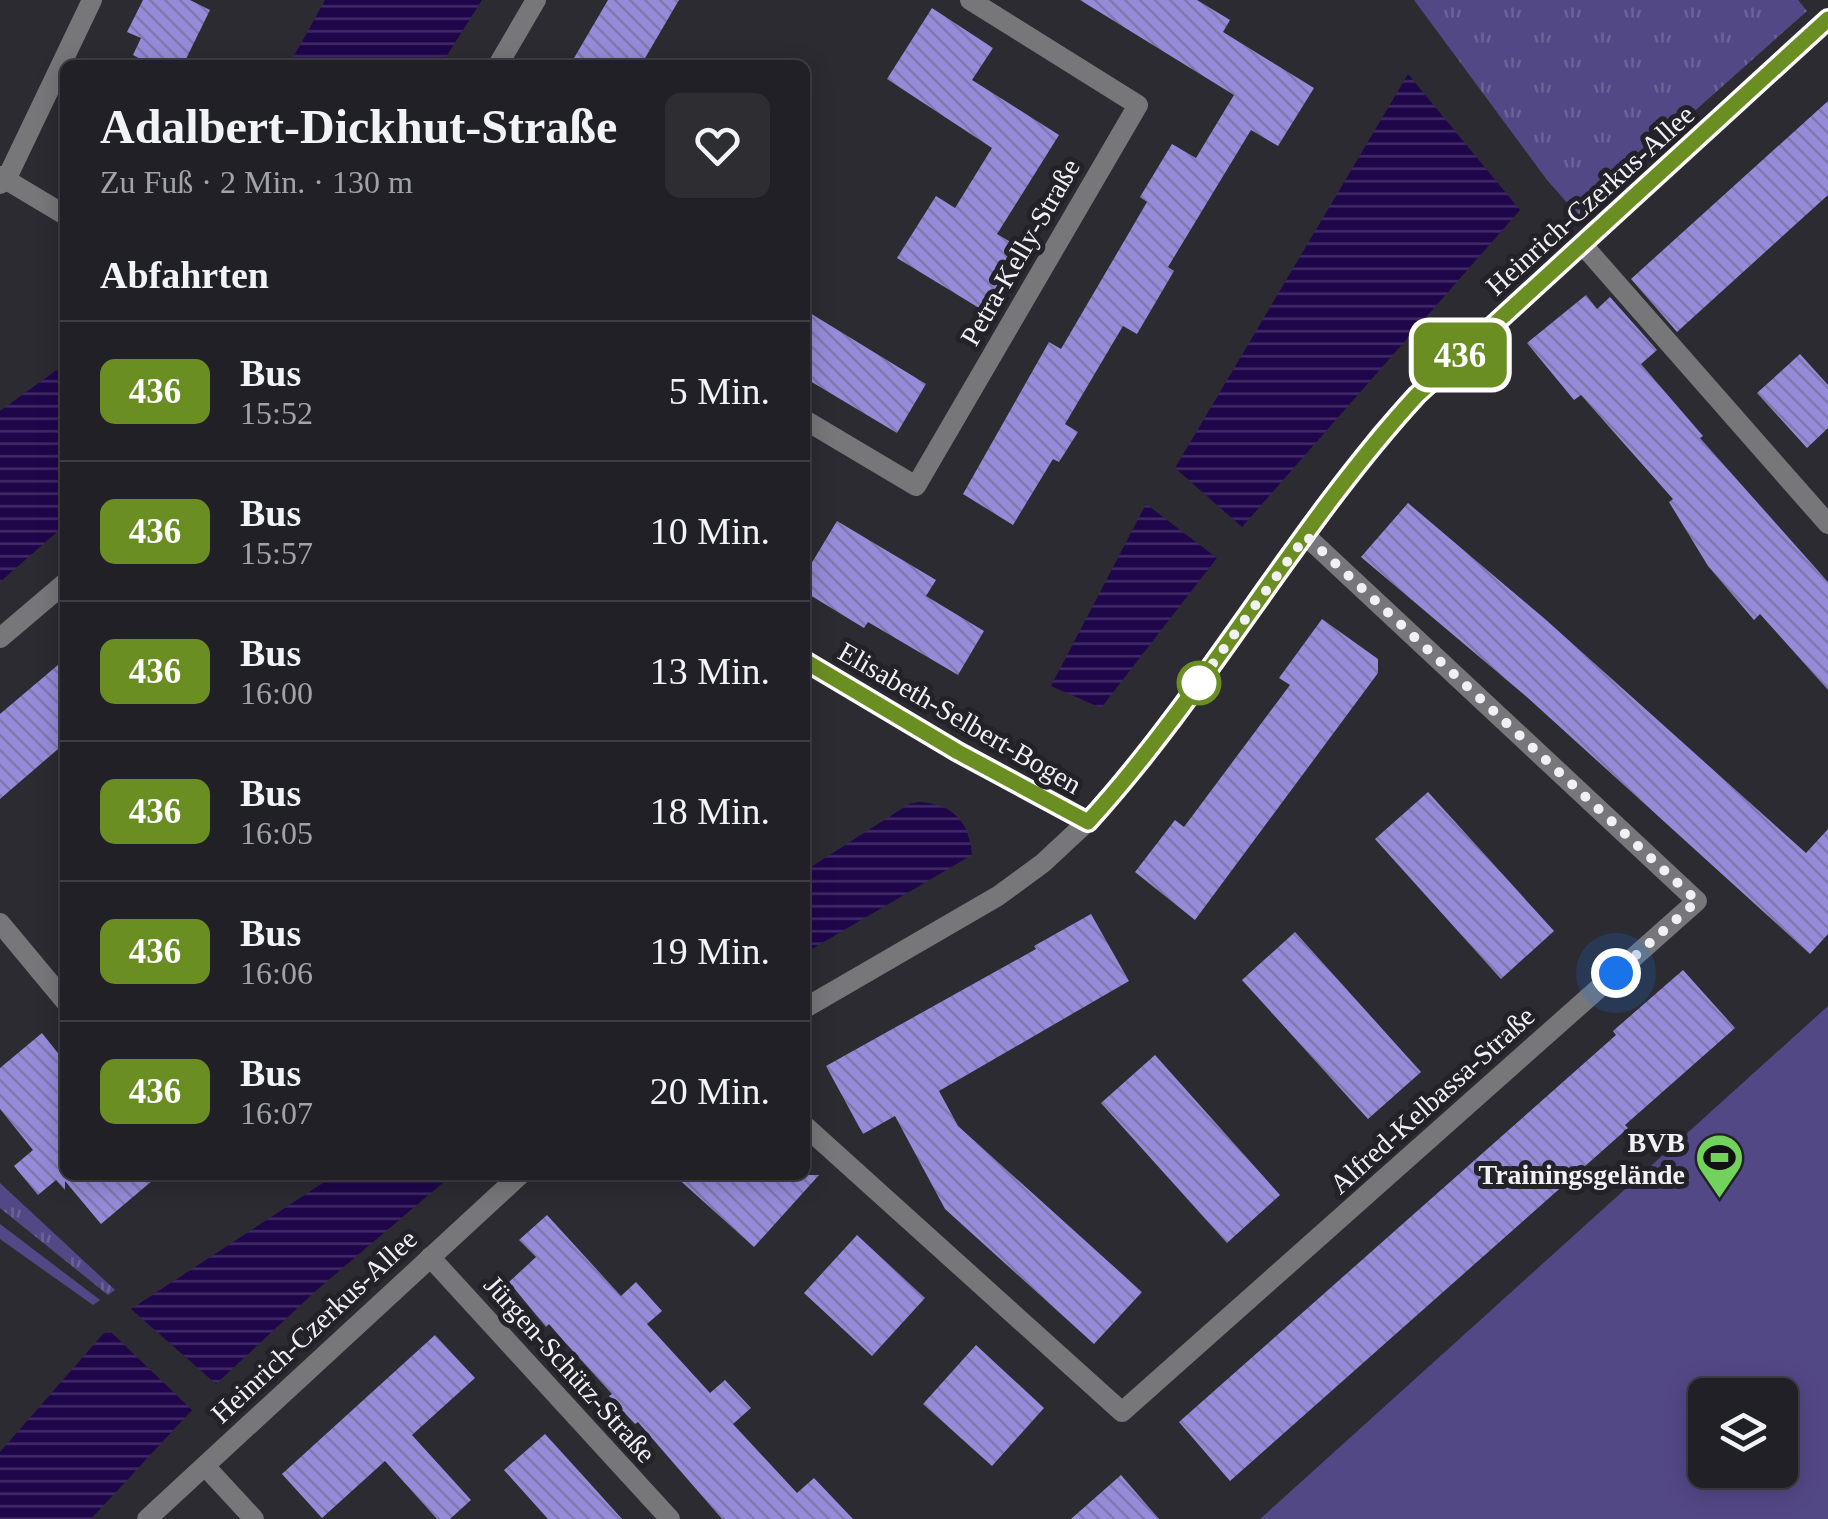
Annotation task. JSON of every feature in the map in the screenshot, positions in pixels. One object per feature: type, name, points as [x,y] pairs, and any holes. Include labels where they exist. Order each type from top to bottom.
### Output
[{"type":"street","points":[[62,60],[92,0]]},
{"type":"street","points":[[501,60],[536,0]]},
{"type":"street","name":"Petra-Kelly-Straße","points":[[810,423],[916,486],[1138,105],[970,0]]},
{"type":"street","name":"Heinrich-Czerkus-Allee","points":[[810,1005],[998,896],[1044,863],[1088,822],[1143,759],[1380,435],[1417,395],[1828,20]]},
{"type":"street","points":[[60,64],[2,180],[60,212]]},
{"type":"street","points":[[1582,244],[1828,524]]},
{"type":"street","name":"Alfred-Kelbassa-Straße","points":[[810,1131],[1122,1412],[1697,901],[1306,536]]},
{"type":"street","points":[[0,638],[60,587]]},
{"type":"street","name":"Elisabeth-Selbert-Bogen","points":[[810,664],[958,752],[1088,822]]},
{"type":"street","points":[[0,923],[60,995]]},
{"type":"street","name":"Heinrich-Czerkus-Allee","points":[[146,1519],[515,1180]]},
{"type":"street","name":"Jürgen-Schütz-Straße","points":[[430,1257],[670,1519]]},
{"type":"street","points":[[205,1466],[254,1519]]},
{"type":"green space","points":[[1414,0],[1798,0],[1807,11],[1578,215],[1547,180]]},
{"type":"green space","name":"BVB Trainingsgelände","points":[[1828,1006],[1828,1519],[1260,1519]]},
{"type":"green space","points":[[0,1183],[115,1290],[108,1295],[0,1208]]},
{"type":"green space","points":[[0,1224],[100,1300],[93,1305],[0,1239]]},
{"type":"shaded area","points":[[325,0],[482,0],[444,60],[292,60]]},
{"type":"shaded area","points":[[1408,74],[1520,210],[1242,527],[1175,468]]},
{"type":"shaded area","points":[[60,368],[60,529],[0,582],[0,411]]},
{"type":"shaded area","points":[[1146,504],[1217,558],[1101,708],[1051,686]]},
{"type":"shaded area","points":[[931,803],[957,816],[967,833],[972,855],[810,950],[810,868],[909,804]]},
{"type":"shaded area","points":[[327,1180],[446,1180],[318,1289],[216,1384],[131,1309]]},
{"type":"shaded area","points":[[110,1331],[192,1410],[91,1519],[0,1519],[0,1452],[103,1334]]},
{"type":"building","points":[[143,0],[190,0],[210,10],[185,60],[142,60],[133,55],[141,38],[127,32]]},
{"type":"building","points":[[608,0],[679,0],[644,60],[573,60]]},
{"type":"building","points":[[1080,0],[1197,0],[1230,20],[1223,32],[1314,88],[1278,146],[1251,130],[1168,267],[1174,271],[1137,334],[1123,326],[1065,424],[1078,432],[1059,462],[1053,459],[1013,525],[963,494],[1049,342],[1061,349],[1147,202],[1140,197],[1172,144],[1196,158],[1234,95]]},
{"type":"building","points":[[932,8],[993,48],[972,80],[1059,135],[997,234],[1021,248],[984,311],[897,258],[936,196],[955,208],[992,148],[887,79]]},
{"type":"building","points":[[1828,101],[1828,195],[1677,332],[1631,279]]},
{"type":"building","points":[[1586,295],[1597,309],[1610,297],[1657,350],[1641,364],[1703,436],[1700,438],[1828,582],[1828,690],[1760,614],[1754,620],[1708,566],[1669,502],[1673,499],[1581,395],[1574,400],[1527,343]]},
{"type":"building","points":[[810,313],[926,384],[897,433],[810,381]]},
{"type":"building","points":[[1800,354],[1828,385],[1828,428],[1807,448],[1757,393]]},
{"type":"building","points":[[1408,503],[1545,619],[1806,853],[1828,829],[1828,934],[1810,954],[1528,698],[1361,557]]},
{"type":"building","points":[[837,521],[936,580],[926,596],[984,631],[958,675],[868,622],[864,628],[810,595],[810,566]]},
{"type":"building","points":[[1322,619],[1378,659],[1378,673],[1195,920],[1135,872],[1175,820],[1184,827],[1290,685],[1279,678]]},
{"type":"building","points":[[60,663],[60,747],[0,799],[0,714]]},
{"type":"building","points":[[1428,792],[1554,931],[1501,979],[1375,839]]},
{"type":"building","points":[[1091,914],[1129,981],[939,1091],[958,1126],[1142,1292],[1094,1344],[945,1209],[895,1116],[863,1134],[826,1066]]},
{"type":"building","points":[[1295,932],[1421,1072],[1368,1119],[1242,980]]},
{"type":"building","points":[[1683,970],[1735,1028],[1230,1481],[1179,1422],[1616,1035],[1613,1031]]},
{"type":"building","points":[[42,1033],[60,1056],[60,1180],[153,1180],[101,1224],[65,1181],[65,1190],[56,1180],[38,1195],[14,1166],[33,1150],[0,1109],[0,1068]]},
{"type":"building","points":[[1155,1055],[1280,1195],[1227,1243],[1101,1103]]},
{"type":"building","points":[[810,1175],[819,1175],[754,1247],[680,1180],[810,1180]]},
{"type":"building","points":[[547,1215],[621,1296],[636,1282],[662,1311],[647,1324],[710,1393],[725,1380],[751,1408],[733,1424],[797,1493],[814,1478],[853,1519],[722,1519],[509,1282],[536,1257],[519,1240]]},
{"type":"building","points":[[857,1235],[925,1298],[872,1356],[804,1293]]},
{"type":"building","points":[[435,1335],[475,1378],[412,1435],[471,1500],[450,1519],[437,1519],[385,1461],[322,1518],[282,1474]]},
{"type":"building","points":[[976,1345],[1044,1408],[992,1466],[923,1404]]},
{"type":"building","points":[[545,1434],[622,1519],[548,1519],[504,1470]]},
{"type":"building","points":[[1121,1475],[1159,1519],[1071,1519]]},
{"type":"bus line","name":"436","points":[[810,664],[958,752],[1088,822],[1143,759],[1380,435],[1417,395],[1828,19]]},
{"type":"place","name":"BVB Trainingsgelände","points":[[1720,1200]]},
{"type":"route","points":[[1199,683],[1190,695],[1306,536],[1697,901],[1616,973]]}]
